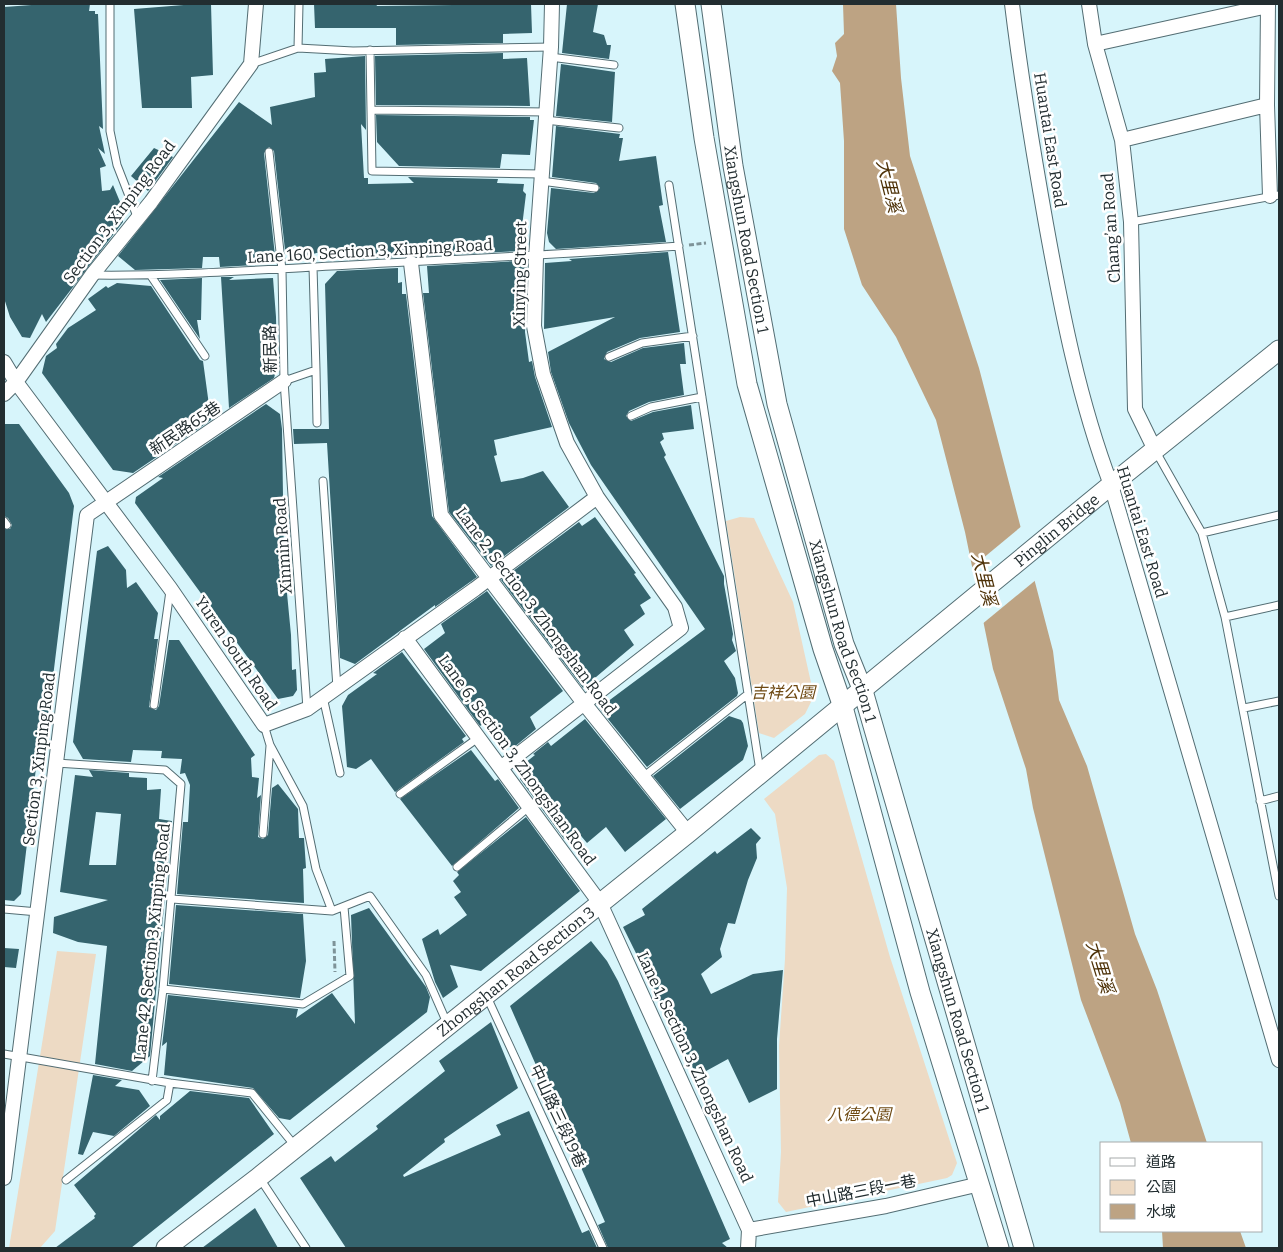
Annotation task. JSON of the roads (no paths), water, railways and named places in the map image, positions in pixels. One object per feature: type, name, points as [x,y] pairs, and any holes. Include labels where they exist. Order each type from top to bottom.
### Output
[{"type":"street","points":[[250,64],[256,4]]},
{"type":"street","name":"Xinying Street","points":[[552,4],[551,52],[536,257],[534,326],[543,374],[567,443],[597,497],[675,607],[681,628],[583,702]]},
{"type":"street","name":"Xiangshun Road Section 1","points":[[685,4],[704,138],[748,384],[823,649],[843,707],[920,992],[999,1248]]},
{"type":"street","name":"Xiangshun Road Section 1","points":[[711,4],[733,166],[777,404],[844,644],[863,690],[1024,1248]]},
{"type":"street","name":"Huantai East Road","points":[[1012,4],[1041,195],[1068,342],[1092,434],[1110,485],[1279,1060]]},
{"type":"street","name":"Chang’an Road","points":[[1090,4],[1095,44],[1122,140],[1131,222],[1135,408],[1155,450]]},
{"type":"street","points":[[1095,44],[1268,5],[1267,105],[1275,195]]},
{"type":"street","name":"Section 3, Xinping Road","points":[[4,394],[16,382],[92,275],[138,219],[250,64]]},
{"type":"street","points":[[1122,140],[1267,105]]},
{"type":"street","name":"Lane 2, Section 3, Zhongshan Road","points":[[411,262],[440,516],[583,702],[688,833]]},
{"type":"street","name":"Pinglin Bridge","points":[[863,690],[1110,485],[1279,350]]},
{"type":"street","points":[[4,362],[16,382],[106,503]]},
{"type":"street","name":"新民路65巷","points":[[106,503],[284,381]]},
{"type":"street","points":[[264,725],[307,709],[489,579],[597,497]]},
{"type":"street","name":"Section 3, Xinping Road","points":[[4,1178],[87,515],[106,503]]},
{"type":"street","name":"Yuren South Road","points":[[106,503],[170,588],[264,725]]},
{"type":"street","name":"Lane 6, Section 3, Zhongshan Road","points":[[405,638],[478,738],[502,767],[600,903]]},
{"type":"street","name":"Zhongshan Road Section 3","points":[[172,1246],[259,1177],[294,1146],[688,833],[760,771],[863,690]]},
{"type":"street","points":[[502,767],[583,702]]},
{"type":"street","name":"Lane 1, Section 3, Zhongshan Road","points":[[600,903],[749,1230],[748,1248]]},
{"type":"street","name":"中山路三段一巷","points":[[749,1230],[886,1206],[980,1184]]},
{"type":"lane","points":[[110,4],[110,131],[117,165],[138,219]]},
{"type":"lane","points":[[298,48],[299,4]]},
{"type":"lane","points":[[250,64],[298,48],[551,52],[614,65]]},
{"type":"lane","points":[[370,50],[372,171],[541,177],[594,188]]},
{"type":"lane","points":[[370,110],[545,116],[619,128]]},
{"type":"lane","name":"新民路","points":[[270,152],[282,270],[284,381],[316,370]]},
{"type":"lane","points":[[669,185],[760,771]]},
{"type":"lane","points":[[1131,222],[1275,195]]},
{"type":"lane","name":"Lane 160, Section 3, Xinping Road","points":[[92,275],[151,276],[282,270],[536,257],[679,246]]},
{"type":"lane","points":[[313,267],[316,423]]},
{"type":"lane","points":[[151,276],[205,356]]},
{"type":"lane","points":[[609,357],[642,343],[693,336]]},
{"type":"lane","name":"Xinmin Road","points":[[284,381],[307,709]]},
{"type":"lane","points":[[631,416],[651,407],[702,397]]},
{"type":"lane","points":[[1155,450],[1202,533],[1225,617],[1279,896]]},
{"type":"lane","points":[[323,482],[336,688]]},
{"type":"lane","points":[[1202,533],[1279,515]]},
{"type":"lane","points":[[154,705],[170,588]]},
{"type":"lane","points":[[1225,617],[1279,605]]},
{"type":"lane","points":[[642,777],[748,694]]},
{"type":"lane","points":[[323,697],[340,773]]},
{"type":"lane","points":[[1244,708],[1279,701]]},
{"type":"lane","name":"Yuren South Road","points":[[264,725],[270,745],[304,806],[316,870],[332,911]]},
{"type":"lane","points":[[400,794],[478,738]]},
{"type":"lane","points":[[263,834],[270,745]]},
{"type":"lane","name":"Lane 42, Section 3, Xinping Road","points":[[4,1054],[152,1081],[172,899],[181,784],[165,770],[56,763]]},
{"type":"lane","points":[[1260,801],[1279,796]]},
{"type":"lane","points":[[457,866],[530,806]]},
{"type":"lane","points":[[172,899],[332,911],[370,896],[426,975],[448,1024]]},
{"type":"lane","points":[[163,989],[302,1004],[350,976],[344,906]]},
{"type":"lane","points":[[4,909],[38,912]]},
{"type":"lane","name":"中山路三段19巷","points":[[486,995],[603,1248]]},
{"type":"lane","points":[[152,1081],[252,1094],[294,1146]]},
{"type":"lane","points":[[66,1180],[166,1100],[170,1084]]},
{"type":"lane","points":[[259,1177],[306,1248]]},
{"type":"water","name":"大里溪","points":[[843,4],[896,4],[901,78],[910,156],[979,368],[1053,651],[1059,700],[1087,766],[1135,934],[1157,990],[1207,1142],[1131,1142],[1120,1103],[1081,1000],[1033,808],[1026,769],[993,669],[965,532],[936,420],[896,337],[862,285],[844,229],[844,141],[840,83],[832,71],[837,56],[835,43],[844,34]]},
{"type":"water","points":[[1162,1232],[1240,1232],[1246,1248],[1163,1248]]},
{"type":"park label","name":"吉祥公園","points":[[783,692]]},
{"type":"park label","name":"八德公園","points":[[859,1114]]}]
